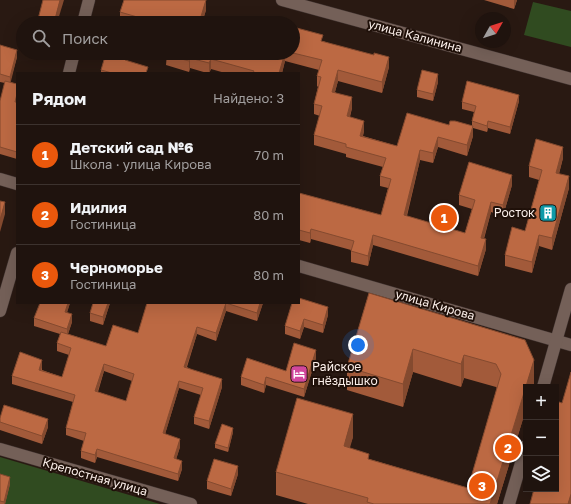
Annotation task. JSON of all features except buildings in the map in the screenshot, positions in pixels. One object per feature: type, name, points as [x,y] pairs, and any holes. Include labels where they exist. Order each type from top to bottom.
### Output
[{"type":"street","points":[[85,16],[89,0]]},
{"type":"street","name":"улица Калинина","points":[[282,0],[571,79]]},
{"type":"street","points":[[69,72],[72,60]]},
{"type":"street","points":[[0,179],[16,184]]},
{"type":"street","points":[[0,311],[16,256]]},
{"type":"street","name":"улица Кирова","points":[[300,266],[571,345]]},
{"type":"street","points":[[544,384],[571,289]]},
{"type":"street","name":"Крепостная улица","points":[[0,449],[191,504]]},
{"type":"street","points":[[509,504],[523,456]]},
{"type":"green space","points":[[533,2],[571,11],[571,47],[524,35]]},
{"type":"green space","points":[[0,457],[160,504],[0,504]]},
{"type":"place","name":"Росток","points":[[548,213]]},
{"type":"place","name":"Детский сад №6","points":[[444,218]]},
{"type":"place","name":"Райское гнёздышко","points":[[299,374]]},
{"type":"place","name":"Идилия","points":[[508,448]]},
{"type":"place","name":"Черноморье","points":[[482,486]]}]
